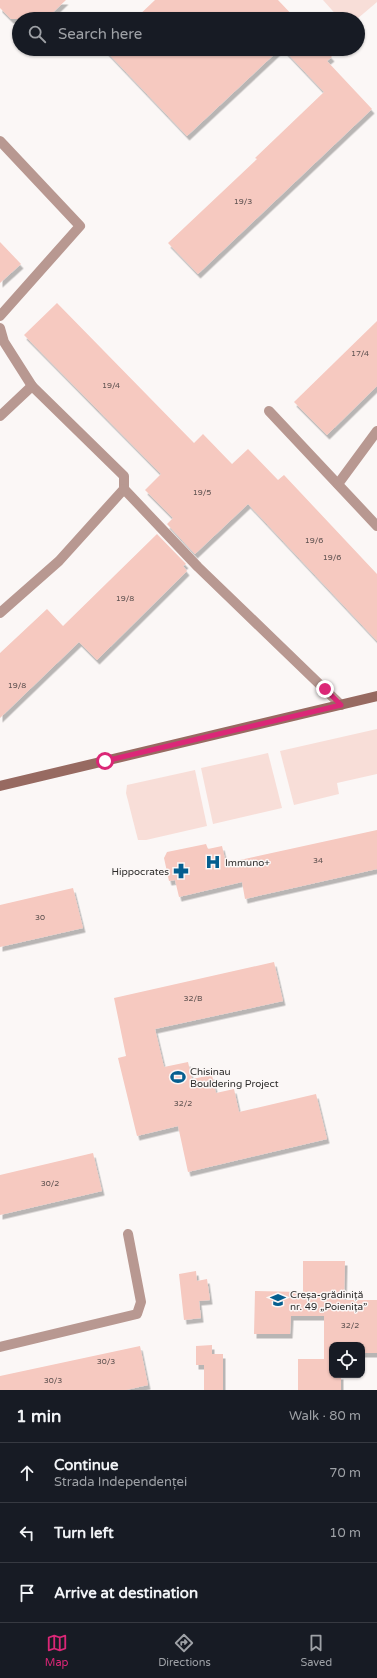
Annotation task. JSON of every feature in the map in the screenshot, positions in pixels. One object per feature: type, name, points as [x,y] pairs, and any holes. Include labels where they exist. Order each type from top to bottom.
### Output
[{"type":"main road","points":[[0,786],[377,696]]},
{"type":"lane","points":[[0,141],[80,226],[0,316]]},
{"type":"lane","points":[[0,328],[4,342],[32,386],[124,476],[124,489],[59,561],[0,613]]},
{"type":"lane","points":[[0,416],[32,386]]},
{"type":"lane","points":[[270,411],[377,526]]},
{"type":"lane","points":[[338,484],[377,431]]},
{"type":"lane","points":[[124,489],[198,567],[341,705]]},
{"type":"lane","points":[[0,1347],[137,1314],[141,1302],[128,1234]]},
{"type":"shaded area","points":[[323,0],[377,0],[377,2],[365,12],[334,12]]},
{"type":"shaded area","points":[[377,729],[377,774],[337,783],[339,794],[294,805],[280,751]]},
{"type":"shaded area","points":[[268,753],[282,808],[213,824],[201,768]]},
{"type":"shaded area","points":[[195,770],[207,826],[146,840],[138,840],[126,793],[127,785]]},
{"type":"building","points":[[0,0],[66,0],[53,12],[12,12],[12,19],[0,8]]},
{"type":"building","points":[[155,0],[278,0],[289,12],[142,12]]},
{"type":"building","points":[[111,56],[273,56],[187,136]]},
{"type":"building","points":[[290,56],[331,56],[332,57],[327,61],[372,109],[198,274],[168,243],[257,159],[255,158],[324,92]]},
{"type":"building","points":[[0,242],[21,264],[0,283]]},
{"type":"building","points":[[57,303],[194,443],[203,434],[232,464],[248,449],[278,480],[284,475],[377,574],[377,641],[248,504],[195,554],[167,524],[173,518],[145,490],[161,474],[24,335]]},
{"type":"building","points":[[377,321],[377,386],[327,435],[294,402]]},
{"type":"building","points":[[157,534],[186,564],[183,566],[187,571],[97,660],[79,642],[0,718],[0,653],[47,609],[63,626]]},
{"type":"building","points":[[377,830],[377,869],[245,899],[242,882],[179,897],[175,880],[169,881],[164,858],[167,852],[206,844],[208,849],[222,846],[226,863]]},
{"type":"building","points":[[73,888],[83,928],[0,947],[0,905]]},
{"type":"building","points":[[274,962],[283,1001],[155,1029],[164,1067],[188,1062],[192,1079],[212,1075],[216,1093],[234,1089],[239,1112],[316,1094],[327,1139],[188,1172],[178,1126],[137,1136],[118,1058],[126,1056],[114,998]]},
{"type":"building","points":[[93,1153],[102,1191],[0,1215],[0,1175]]},
{"type":"building","points":[[303,1261],[345,1261],[344,1300],[377,1300],[377,1353],[365,1353],[365,1342],[329,1342],[329,1378],[341,1378],[341,1390],[298,1390],[298,1359],[324,1359],[324,1316],[291,1316],[290,1334],[254,1334],[255,1291],[303,1292]]},
{"type":"building","points":[[196,1271],[197,1281],[207,1279],[210,1300],[199,1301],[201,1318],[184,1320],[179,1274]]},
{"type":"building","points":[[212,1345],[212,1354],[223,1354],[223,1390],[204,1390],[204,1365],[196,1365],[196,1346]]},
{"type":"building","points":[[140,1346],[148,1385],[126,1390],[0,1390],[0,1376]]},
{"type":"place","name":"Immuno+","points":[[213,862]]},
{"type":"place","name":"Hippocrates","points":[[181,871]]},
{"type":"place","name":"Chisinau Bouldering Project","points":[[178,1077]]},
{"type":"place","name":"Creșa-grădiniță nr. 49 „Poienița”","points":[[278,1300]]},
{"type":"route","points":[[105,761],[341,705],[325,689]]}]
